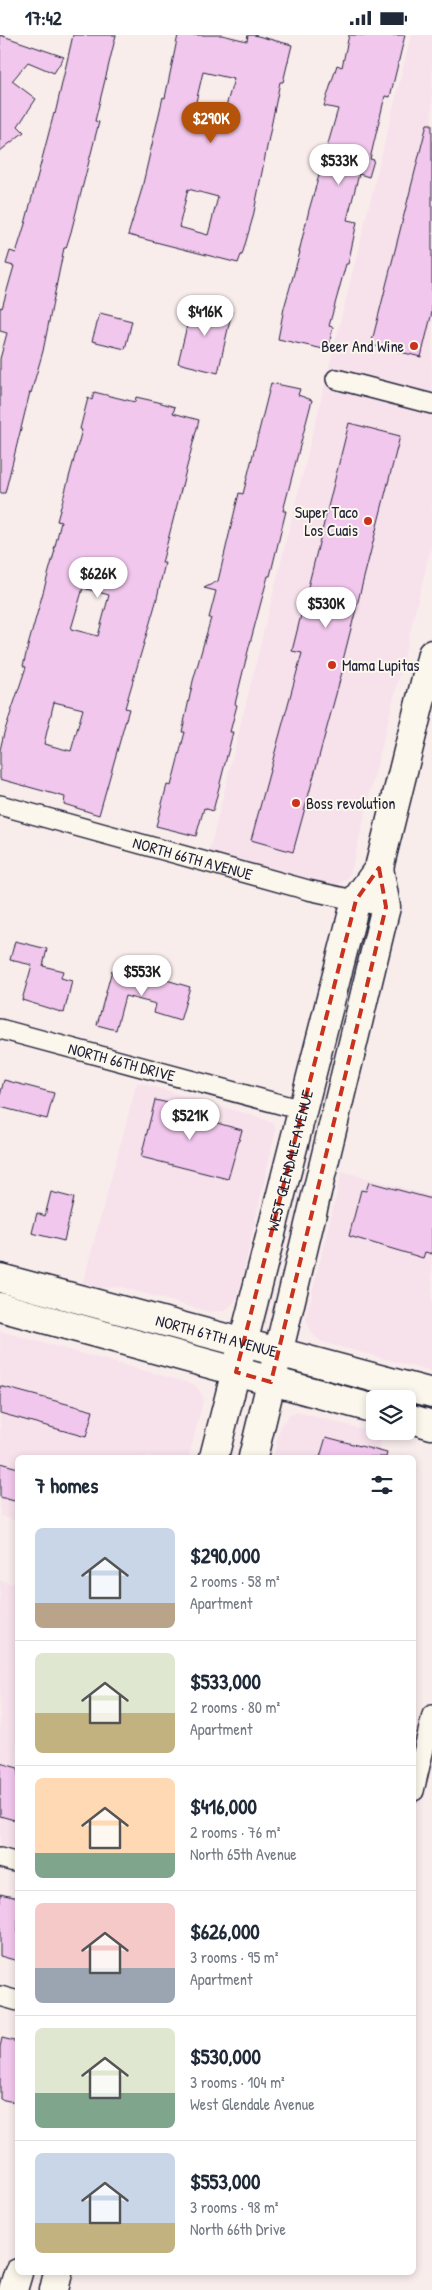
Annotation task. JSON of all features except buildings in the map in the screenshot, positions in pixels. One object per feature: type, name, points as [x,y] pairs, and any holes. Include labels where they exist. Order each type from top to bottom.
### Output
[{"type":"main road","name":"WEST GLENDALE AVENUE","points":[[215,1455],[356,900],[378,868],[432,654]]},
{"type":"main road","name":"WEST GLENDALE AVENUE","points":[[253,1455],[386,907],[378,868]]},
{"type":"main road","name":"NORTH 67TH AVENUE","points":[[0,1278],[432,1393]]},
{"type":"main road","name":"NORTH 67TH AVENUE","points":[[0,1307],[366,1407]]},
{"type":"main road","points":[[416,1420],[432,1425]]},
{"type":"main road","points":[[13,2290],[17,2275]]},
{"type":"main road","points":[[54,2290],[58,2275]]},
{"type":"street","points":[[336,379],[432,404]]},
{"type":"street","name":"NORTH 66TH AVENUE","points":[[0,805],[308,890],[386,907]]},
{"type":"street","name":"NORTH 66TH DRIVE","points":[[0,1029],[302,1111]]},
{"type":"street","points":[[416,1783],[432,1715]]},
{"type":"street","points":[[0,1858],[15,1862]]},
{"type":"street","points":[[0,1997],[15,2000]]},
{"type":"highlighted area","points":[[379,868],[386,907],[271,1382],[236,1372],[356,900]]},
{"type":"shaded area","points":[[411,35],[432,35],[432,544],[351,872],[347,879],[333,888],[209,852]]},
{"type":"shaded area","points":[[137,1082],[262,1118],[274,1124],[276,1130],[239,1292],[235,1302],[225,1311],[209,1312],[120,1287],[81,1289]]},
{"type":"shaded area","points":[[342,1171],[432,1196],[432,1372],[322,1342],[314,1336],[307,1324],[306,1317]]},
{"type":"shaded area","points":[[0,1331],[194,1384],[203,1396],[190,1455],[15,1455],[15,1520],[0,1516]]},
{"type":"shaded area","points":[[297,1412],[366,1430],[366,1440],[381,1440],[378,1455],[274,1455],[281,1425],[290,1415]]},
{"type":"shaded area","points":[[0,1580],[15,1584],[15,1850],[0,1846]]},
{"type":"place","name":"Beer And Wine","points":[[414,346]]},
{"type":"place","name":"Super Taco Los Cuais","points":[[368,521]]},
{"type":"place","name":"Mama Lupitas","points":[[332,665]]},
{"type":"place","name":"Boss revolution","points":[[296,803]]}]
